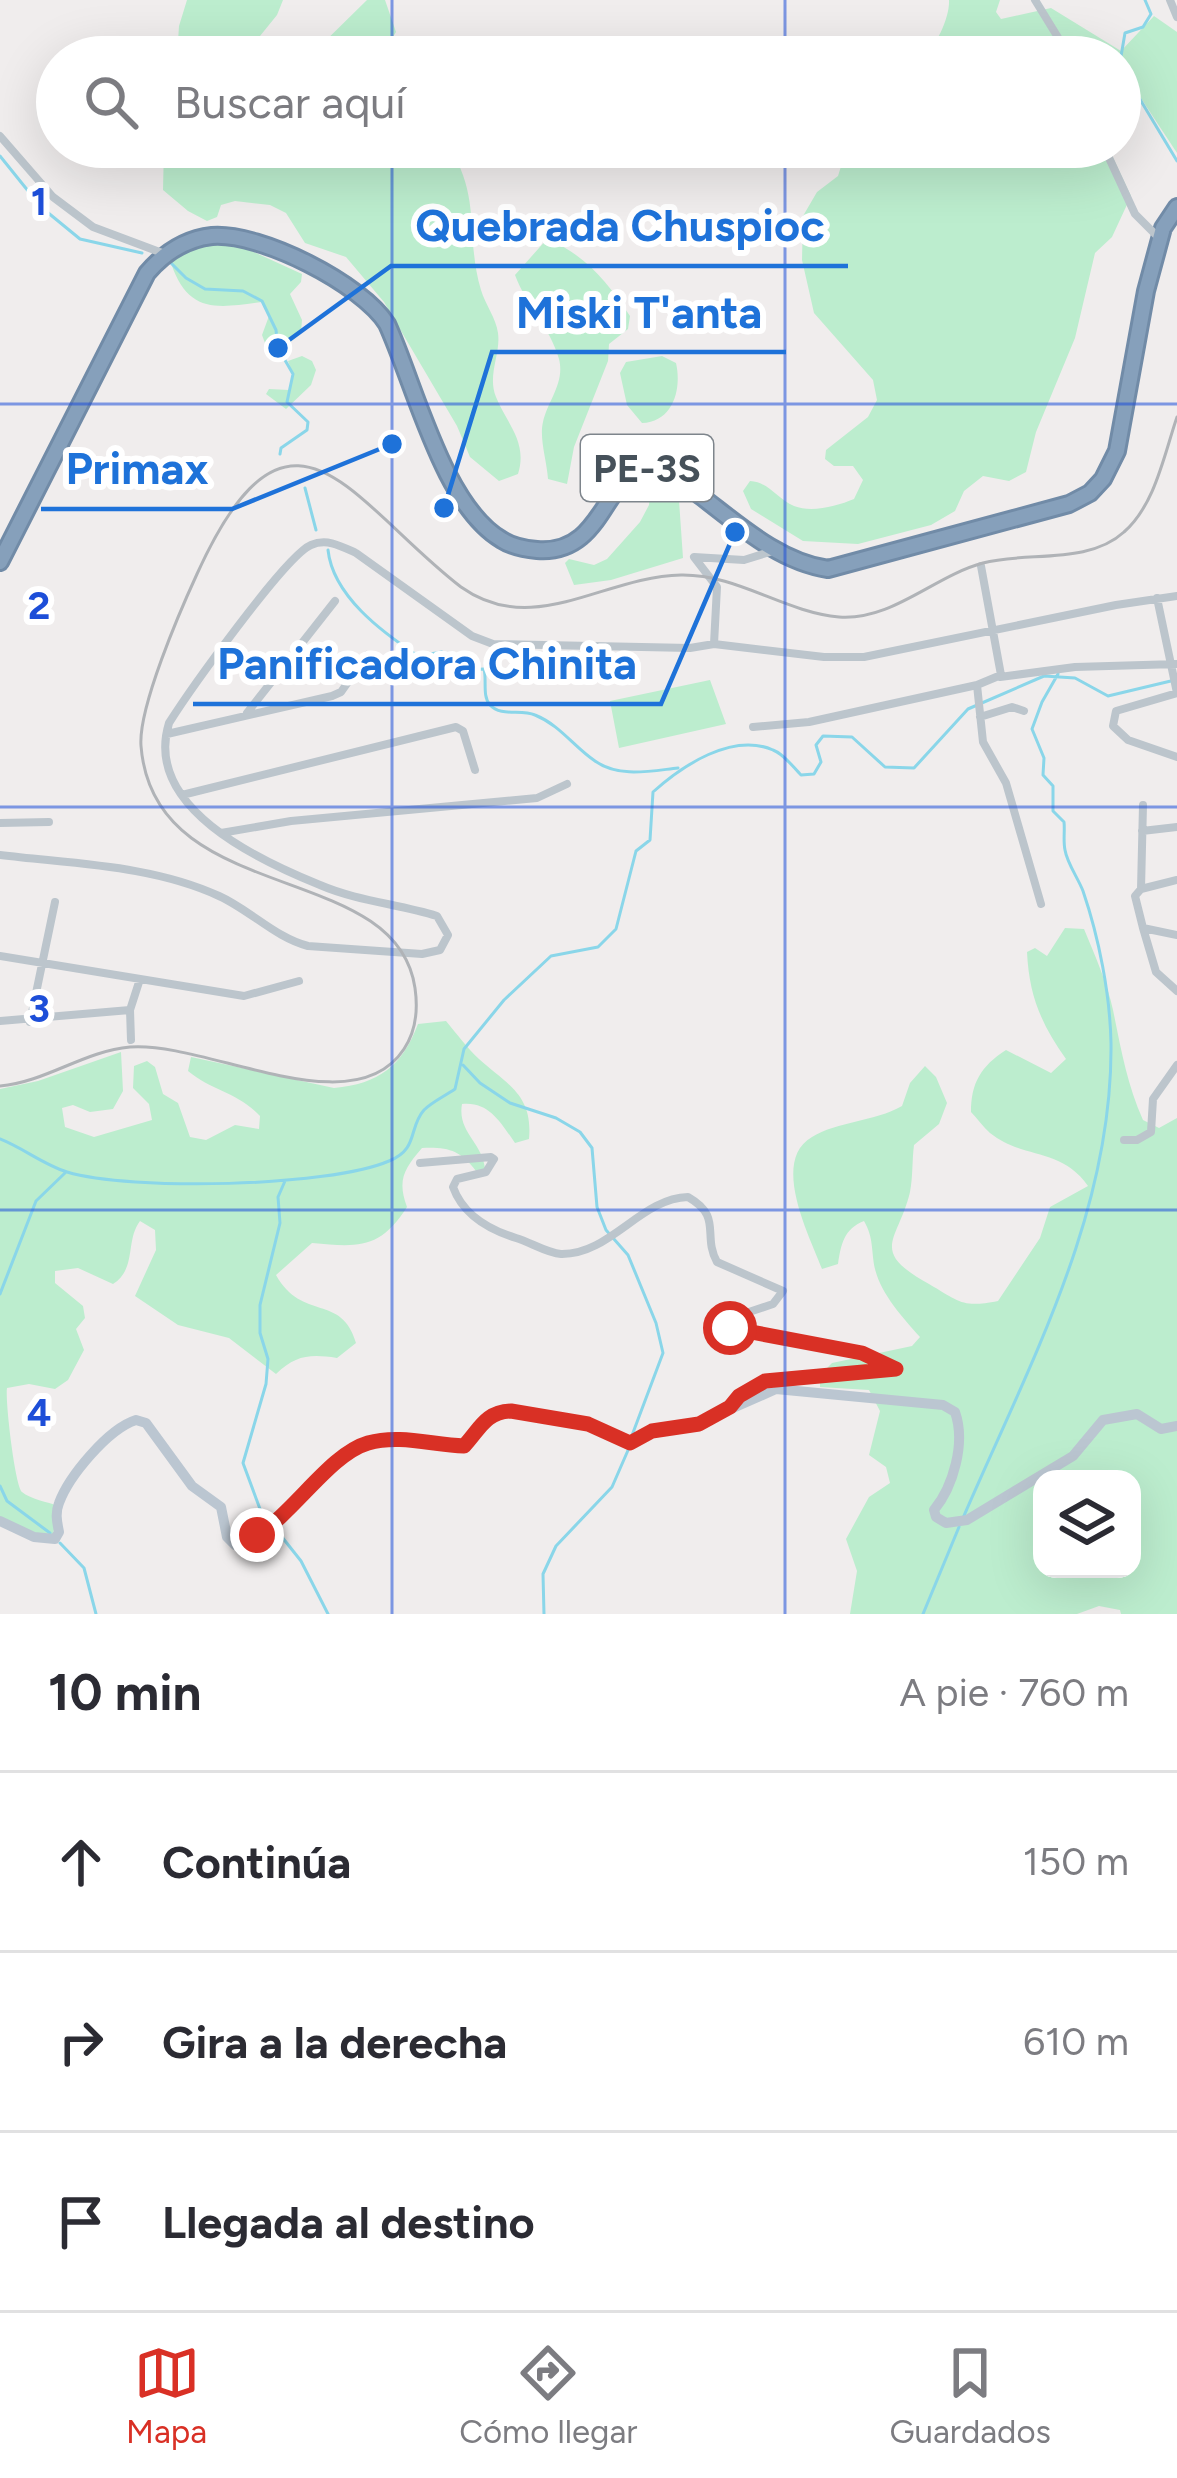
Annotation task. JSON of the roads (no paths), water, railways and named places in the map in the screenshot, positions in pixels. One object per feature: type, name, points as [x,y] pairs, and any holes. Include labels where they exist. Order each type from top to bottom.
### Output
[{"type":"highway","name":"PE-3S","points":[[165,254],[203,237],[239,238],[334,276],[369,300],[387,324],[461,495],[478,522],[510,544],[547,550],[582,539],[626,476],[652,468],[673,474],[774,550],[811,566],[844,567],[1069,504],[1090,493],[1111,465],[1121,435],[1136,340],[1160,238],[1177,207]]},
{"type":"highway","points":[[0,562],[147,273],[165,254]]},
{"type":"street","points":[[1035,0],[1057,36]]},
{"type":"street","points":[[1170,0],[1177,16]]},
{"type":"street","points":[[0,136],[53,197],[93,227],[165,254]]},
{"type":"street","points":[[1113,168],[1135,214],[1160,238]]},
{"type":"street","points":[[0,856],[143,873],[217,895],[293,942],[308,946],[430,954],[440,950],[447,940],[445,925],[437,916],[322,886],[219,833],[182,795],[167,758],[165,735],[174,714],[282,569],[305,548],[325,542],[356,553],[472,636],[493,644],[690,648],[714,644],[848,658],[1177,596]]},
{"type":"street","points":[[714,644],[717,587],[694,557],[744,560],[774,550]]},
{"type":"street","points":[[981,566],[1000,677]]},
{"type":"street","points":[[1157,598],[1177,693],[1125,707],[1113,718],[1120,735],[1177,757]]},
{"type":"street","points":[[246,714],[335,602]]},
{"type":"street","points":[[165,735],[332,696],[341,692],[367,655]]},
{"type":"street","points":[[753,727],[808,722],[978,689],[1000,677],[1075,667],[1174,664]]},
{"type":"street","points":[[978,689],[983,742],[1006,783],[1041,904]]},
{"type":"street","points":[[980,714],[1012,707],[1024,711]]},
{"type":"street","points":[[182,795],[456,727],[464,730],[475,770]]},
{"type":"street","points":[[219,833],[291,821],[537,797],[567,784]]},
{"type":"street","points":[[1141,889],[1143,805]]},
{"type":"street","points":[[0,823],[49,822]]},
{"type":"street","points":[[1142,831],[1177,827]]},
{"type":"street","points":[[1177,880],[1141,889],[1135,896],[1156,972],[1177,991]]},
{"type":"street","points":[[30,1022],[55,902]]},
{"type":"street","points":[[1143,928],[1177,935]]},
{"type":"street","points":[[0,956],[244,996],[299,981]]},
{"type":"street","points":[[131,1040],[130,1010],[140,979]]},
{"type":"street","points":[[0,1022],[130,1010]]},
{"type":"street","points":[[1124,1140],[1151,1132],[1153,1099],[1177,1065]]},
{"type":"street","points":[[420,1163],[491,1156],[494,1160],[486,1172],[457,1179],[453,1187],[459,1199],[491,1230],[561,1254],[598,1245],[670,1199],[688,1197],[702,1206],[710,1220],[711,1249],[717,1262],[783,1291],[773,1304],[734,1317],[730,1328],[862,1353],[896,1367],[765,1381],[730,1407]]},
{"type":"street","points":[[0,1521],[34,1537],[58,1537],[57,1509],[66,1491],[106,1437],[136,1420],[159,1439],[191,1486],[221,1507],[227,1538],[235,1545],[273,1526],[338,1460],[366,1444],[427,1439],[464,1446],[498,1412],[588,1424],[630,1443],[652,1431],[692,1426],[776,1389],[884,1396],[950,1408],[958,1418],[959,1451],[948,1496],[934,1512],[943,1522],[963,1521],[1073,1456],[1102,1420],[1137,1414],[1161,1429],[1177,1426]]},
{"type":"waterway","points":[[1124,36],[1143,27],[1151,14],[1145,0]]},
{"type":"waterway","points":[[1141,101],[1177,161]]},
{"type":"waterway","points":[[0,156],[41,207],[80,239],[142,253]]},
{"type":"waterway","points":[[171,263],[205,289],[243,291],[262,301],[276,330],[278,348],[293,374],[287,402],[308,422],[307,430],[281,448],[280,454]]},
{"type":"waterway","points":[[305,488],[316,530]]},
{"type":"waterway","points":[[328,550],[339,583],[361,611],[418,656],[442,652],[461,670],[484,669],[486,697],[495,709],[544,719],[595,761],[614,770],[678,768]]},
{"type":"waterway","points":[[963,1518],[1062,1288],[1098,1168],[1108,1106],[1111,1043],[1103,966],[1083,891],[1066,855],[1064,822],[1053,811],[1053,786],[1043,775],[1044,758],[1032,729],[1058,674]]},
{"type":"waterway","points":[[0,1139],[67,1172],[135,1182],[277,1181],[361,1170],[389,1161],[405,1150],[424,1110],[455,1089],[464,1049],[504,1000],[551,956],[598,947],[616,929],[636,851],[650,840],[653,792],[678,772],[708,754],[741,745],[773,750],[801,775],[814,774],[821,762],[816,745],[823,736],[852,737],[885,767],[914,768],[968,709],[1044,676],[1075,678],[1108,696],[1175,680]]},
{"type":"waterway","points":[[463,1065],[510,1103],[556,1118],[580,1132],[592,1148],[597,1207],[606,1230],[628,1255],[663,1353],[631,1438]]},
{"type":"waterway","points":[[0,1294],[36,1201],[66,1172]]},
{"type":"waterway","points":[[271,1522],[260,1509],[243,1463],[266,1384],[268,1359],[260,1333],[260,1305],[280,1223],[278,1197],[285,1181]]},
{"type":"waterway","points":[[544,1614],[543,1574],[556,1546],[612,1487],[629,1448]]},
{"type":"waterway","points":[[0,1486],[7,1501],[50,1533]]},
{"type":"waterway","points":[[923,1614],[959,1527]]},
{"type":"waterway","points":[[278,1532],[301,1561],[328,1614]]},
{"type":"waterway","points":[[60,1543],[84,1568],[96,1614]]},
{"type":"railway","points":[[0,1086],[130,1047],[162,1049],[315,1081],[350,1081],[381,1071],[411,1035],[415,988],[398,947],[366,918],[228,860],[187,834],[156,798],[141,746],[153,685],[197,574],[231,512],[262,478],[293,466],[323,472],[354,492],[461,587],[488,601],[542,606],[681,575],[722,580],[819,614],[858,616],[895,605],[983,563],[1075,553],[1109,542],[1144,508],[1177,417]]},
{"type":"place","name":"Quebrada Chuspioc","points":[[278,348]]},
{"type":"place","name":"Primax","points":[[392,444]]},
{"type":"place","name":"Miski T'anta","points":[[444,508]]},
{"type":"place","name":"Panificadora Chinita","points":[[735,532]]}]
